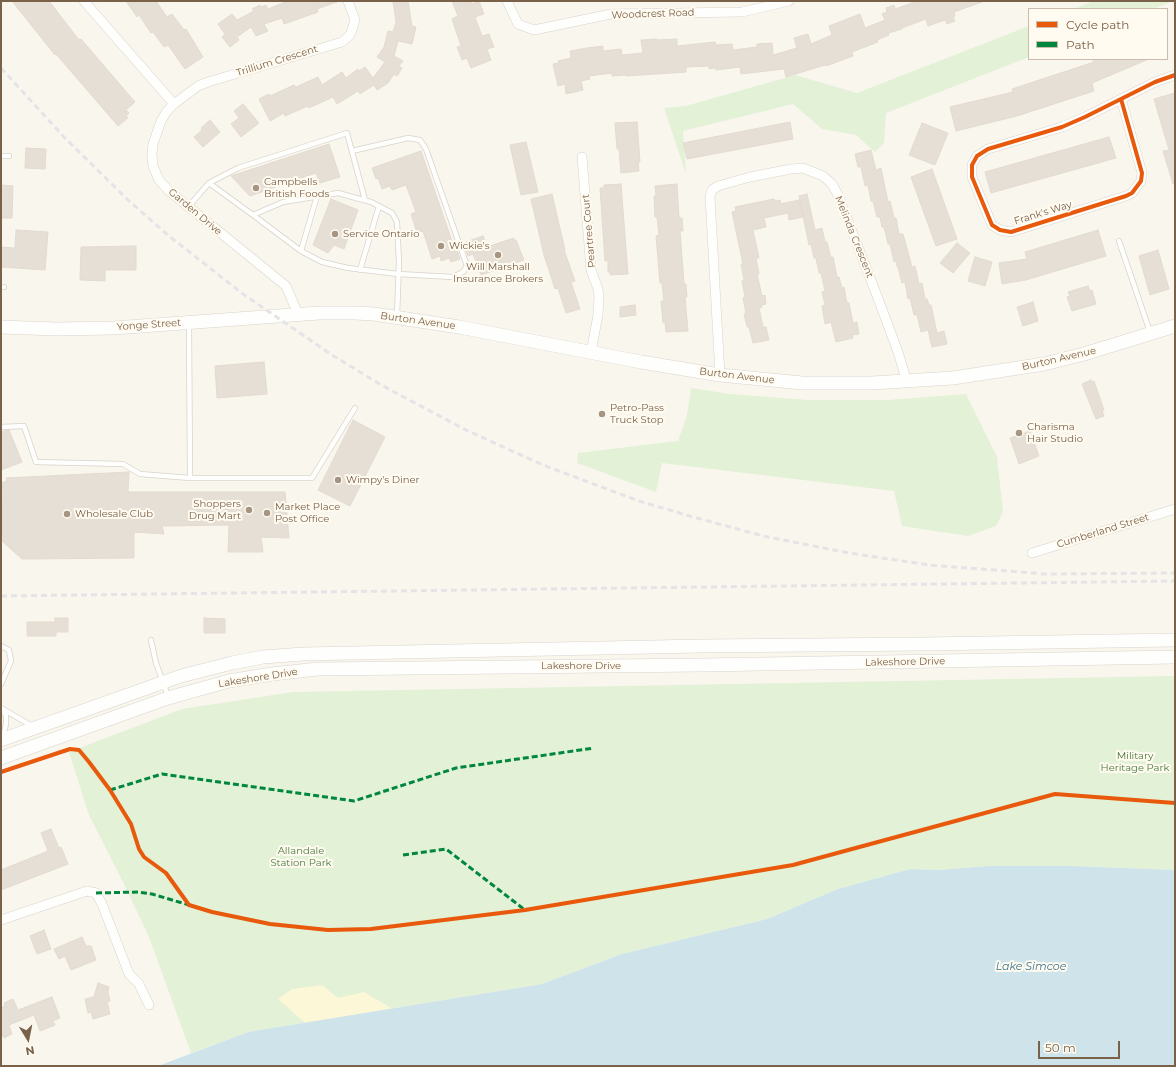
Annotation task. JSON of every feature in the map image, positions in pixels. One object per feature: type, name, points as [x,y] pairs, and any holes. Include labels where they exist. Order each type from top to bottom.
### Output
[{"type":"main road","name":"Burton Avenue","points":[[298,314],[333,312],[374,314],[459,327],[720,375],[802,382],[872,383],[907,382],[966,376],[1044,364],[1084,354],[1175,326]]},
{"type":"main road","name":"Yonge Street","points":[[1,327],[75,329],[114,328],[298,314]]},
{"type":"main road","name":"Lakeshore Drive","points":[[2,740],[34,727],[162,682],[232,663],[303,654],[702,646],[1175,640]]},
{"type":"main road","name":"Lakeshore Drive","points":[[1,758],[168,698],[229,681],[318,669],[710,665],[1175,657]]},
{"type":"street","points":[[84,1],[174,104]]},
{"type":"street","name":"Trillium Crescent","points":[[174,104],[193,89],[208,82],[342,42],[350,35],[354,27],[354,20],[348,1]]},
{"type":"street","name":"Woodcrest Road","points":[[507,1],[518,24],[534,30],[611,14],[742,12],[789,1]]},
{"type":"street","name":"Frank's Way","points":[[1121,99],[1142,174],[1141,181],[1132,193],[1011,232],[1000,230],[992,226],[972,177],[972,165],[977,156],[988,149],[1062,127],[1162,79],[1175,75]]},
{"type":"street","name":"Garden Drive","points":[[174,104],[167,111],[156,133],[152,154],[153,166],[159,180],[169,191],[188,207],[286,286],[298,314]]},
{"type":"street","name":"Peartree Court","points":[[582,156],[591,270],[599,296],[598,315],[591,352]]},
{"type":"street","name":"Melinda Crescent","points":[[720,375],[710,197],[712,190],[718,186],[750,177],[803,168],[823,176],[832,184],[838,195],[898,352],[907,382]]},
{"type":"street","name":"Cumberland Street","points":[[1032,553],[1175,509]]},
{"type":"street","points":[[1,920],[88,892],[96,893],[102,904],[129,974],[139,984],[149,1005]]},
{"type":"lane","points":[[188,207],[209,184],[238,168],[347,133],[365,200]]},
{"type":"lane","points":[[209,184],[301,251],[322,262],[360,270],[398,274],[453,277],[463,272],[467,266],[426,149],[420,140],[408,138],[352,151]]},
{"type":"lane","points":[[1,156],[8,156]]},
{"type":"lane","points":[[253,215],[283,202],[338,192],[365,200],[392,212],[397,222],[397,318]]},
{"type":"lane","points":[[301,251],[317,196]]},
{"type":"lane","points":[[360,270],[379,206]]},
{"type":"lane","points":[[1119,241],[1150,334]]},
{"type":"lane","points":[[189,322],[190,478]]},
{"type":"lane","points":[[1,427],[24,426],[36,462],[123,464],[140,474],[190,478],[312,478],[355,408]]},
{"type":"lane","points":[[151,640],[162,682],[168,698]]},
{"type":"lane","points":[[1,646],[9,650],[11,661],[1,684]]},
{"type":"lane","points":[[1,708],[34,727]]},
{"type":"lane","points":[[1,708],[6,716],[6,724],[2,740]]},
{"type":"green space","points":[[1094,1],[1173,1],[1156,8],[1076,8]]},
{"type":"green space","points":[[1028,26],[1028,57],[886,113],[884,143],[875,152],[856,135],[822,129],[793,104],[683,131],[686,174],[664,108],[686,106],[795,75],[857,93]]},
{"type":"green space","points":[[691,388],[730,394],[808,400],[888,400],[966,394],[997,457],[1003,512],[996,526],[968,536],[902,526],[894,491],[662,463],[656,492],[577,463],[578,453],[678,441],[687,415]]},
{"type":"green space","name":"Allandale Station Park","points":[[1175,676],[1175,870],[1072,866],[988,866],[939,870],[910,869],[838,889],[767,919],[622,954],[542,984],[248,1032],[191,1053],[149,937],[89,815],[69,752],[182,709],[293,692]]},
{"type":"sand","points":[[322,985],[338,998],[364,992],[401,1014],[312,1029],[278,999],[292,989]]},
{"type":"water","name":"Lake Simcoe","points":[[988,866],[1072,866],[1175,870],[1175,1066],[158,1066],[248,1032],[542,984],[622,954],[767,919],[838,889],[910,869],[939,870]]},
{"type":"building","points":[[12,1],[49,1],[79,40],[81,39],[135,102],[126,110],[129,113],[126,116],[128,118],[118,126],[56,54],[55,55]]},
{"type":"building","points":[[126,1],[156,1],[167,17],[172,14],[184,30],[186,29],[203,57],[185,69],[168,45],[164,47],[153,32],[151,33],[139,15],[137,17]]},
{"type":"building","points":[[288,1],[337,2],[317,9],[318,12],[284,24],[282,18],[264,24],[268,31],[256,36],[251,27],[237,37],[239,40],[230,47],[222,37],[225,34],[218,24],[232,14],[237,20],[254,11],[252,9],[260,5],[261,7],[266,5],[268,9]]},
{"type":"building","points":[[393,1],[408,1],[412,26],[416,27],[412,44],[398,41],[394,56],[403,61],[399,66],[402,68],[397,76],[394,74],[388,83],[377,90],[374,85],[360,94],[358,91],[337,104],[333,97],[309,108],[308,106],[285,116],[284,113],[270,121],[259,99],[269,94],[270,96],[294,85],[296,87],[318,77],[322,85],[342,72],[346,78],[358,69],[359,71],[365,67],[373,78],[385,62],[377,57],[384,47],[388,31],[393,32],[396,22]]},
{"type":"building","points":[[452,1],[471,1],[472,4],[479,1],[484,14],[475,17],[482,36],[489,34],[494,47],[487,49],[491,60],[471,68],[467,58],[462,60],[457,47],[461,46],[452,19],[458,16]]},
{"type":"building","points":[[917,1],[982,2],[954,12],[955,16],[953,17],[955,21],[947,24],[945,20],[928,26],[926,19],[888,33],[889,35],[877,40],[878,42],[852,52],[853,56],[826,66],[825,65],[786,77],[784,69],[741,74],[740,67],[716,70],[715,68],[709,69],[709,66],[686,67],[686,72],[626,76],[612,76],[612,73],[589,76],[590,79],[581,81],[583,90],[566,94],[565,84],[558,86],[553,64],[559,63],[558,61],[571,58],[570,51],[603,46],[603,51],[621,49],[622,55],[643,53],[641,40],[657,39],[677,39],[677,46],[715,42],[716,45],[732,44],[733,50],[757,47],[757,44],[772,43],[773,55],[797,48],[794,38],[808,34],[811,44],[832,35],[829,26],[860,14],[865,28],[885,20],[882,14],[887,12],[886,8],[894,5],[895,9]]},
{"type":"building","points":[[1093,60],[1147,60],[1092,83],[1094,91],[1017,116],[956,131],[950,107],[1013,92],[1012,89],[1094,62]]},
{"type":"building","points":[[1175,93],[1175,183],[1173,184],[1163,151],[1169,150],[1154,99]]},
{"type":"building","points":[[243,104],[259,123],[241,137],[231,124],[239,118],[234,111]]},
{"type":"building","points":[[210,120],[220,132],[203,147],[194,137]]},
{"type":"building","points":[[637,122],[640,162],[638,162],[639,171],[621,173],[615,123]]},
{"type":"building","points":[[790,122],[793,139],[687,159],[683,143]]},
{"type":"building","points":[[922,123],[948,133],[935,165],[909,155]]},
{"type":"building","points":[[1109,137],[1116,158],[991,193],[985,172]]},
{"type":"building","points":[[526,142],[538,192],[521,195],[510,145]]},
{"type":"building","points":[[329,144],[340,177],[320,183],[316,173],[250,196],[231,176]]},
{"type":"building","points":[[26,148],[46,149],[45,169],[25,168]]},
{"type":"building","points":[[871,150],[876,170],[881,168],[888,202],[890,201],[894,218],[896,218],[899,234],[903,234],[912,267],[915,266],[919,284],[922,283],[925,299],[927,299],[929,305],[931,305],[937,333],[944,331],[947,344],[932,347],[928,330],[921,332],[917,315],[914,315],[910,298],[908,299],[905,282],[902,283],[896,261],[894,262],[890,244],[888,244],[884,227],[882,227],[880,217],[877,217],[873,201],[871,201],[868,185],[865,186],[861,167],[858,167],[855,154]]},
{"type":"building","points":[[421,151],[454,247],[456,246],[460,259],[451,262],[449,258],[441,261],[440,256],[432,259],[423,231],[417,233],[411,214],[416,212],[406,185],[392,190],[390,186],[382,189],[372,168]]},
{"type":"building","points":[[932,169],[957,239],[936,246],[911,177]]},
{"type":"building","points":[[621,184],[628,274],[610,275],[610,272],[608,272],[608,261],[605,261],[600,188],[604,188],[604,185]]},
{"type":"building","points":[[677,184],[679,218],[682,218],[683,231],[680,231],[684,284],[686,284],[687,297],[685,297],[688,331],[666,332],[665,322],[663,323],[661,301],[664,301],[662,283],[660,283],[656,236],[659,235],[657,217],[655,217],[654,196],[656,196],[655,186]]},
{"type":"building","points":[[1,185],[13,186],[12,218],[1,218]]},
{"type":"building","points":[[552,194],[564,250],[575,281],[571,282],[580,309],[566,313],[558,288],[555,289],[544,255],[531,199]]},
{"type":"building","points":[[807,194],[815,230],[822,228],[831,258],[833,257],[837,277],[839,277],[842,288],[844,287],[853,323],[857,322],[859,334],[852,335],[853,338],[836,342],[831,322],[825,324],[822,306],[825,305],[822,292],[825,291],[816,258],[814,258],[811,244],[809,245],[799,196]]},
{"type":"building","points":[[331,199],[358,210],[344,249],[334,245],[328,253],[313,245]]},
{"type":"building","points":[[774,199],[774,201],[780,200],[781,204],[799,200],[803,217],[789,220],[788,213],[764,218],[766,227],[753,230],[759,258],[756,258],[759,274],[757,274],[762,296],[765,295],[766,304],[761,305],[762,307],[759,308],[763,327],[766,327],[769,340],[753,343],[744,314],[746,314],[743,298],[745,297],[742,281],[744,280],[741,264],[743,264],[732,212],[736,211],[735,207]]},
{"type":"building","points":[[16,230],[48,232],[45,270],[1,267],[1,247],[15,248]]},
{"type":"building","points":[[1098,230],[1106,256],[1026,280],[1002,284],[999,263],[1027,259],[1025,252]]},
{"type":"building","name":"Will Marshall Insurance Brokers","points":[[483,236],[487,247],[514,238],[524,260],[481,275],[473,254],[468,256],[463,243]]},
{"type":"building","points":[[957,243],[970,253],[953,273],[940,263]]},
{"type":"building","points":[[136,246],[136,270],[105,270],[105,281],[80,280],[81,247]]},
{"type":"building","points":[[1158,250],[1169,289],[1150,295],[1139,256]]},
{"type":"building","points":[[975,257],[992,262],[985,286],[968,281]]},
{"type":"building","points":[[1088,286],[1090,291],[1092,290],[1096,304],[1072,311],[1067,297],[1070,296],[1068,292]]},
{"type":"building","points":[[1033,302],[1038,321],[1023,326],[1017,307]]},
{"type":"building","points":[[635,305],[636,315],[620,317],[620,307]]},
{"type":"building","points":[[264,362],[267,394],[217,398],[215,366]]},
{"type":"building","points":[[1091,380],[1092,382],[1094,381],[1104,410],[1102,410],[1104,416],[1096,419],[1082,384]]},
{"type":"building","points":[[353,420],[385,437],[350,506],[318,490]]},
{"type":"building","points":[[9,430],[22,462],[1,470],[1,432]]},
{"type":"building","points":[[1030,431],[1039,456],[1019,464],[1010,438]]},
{"type":"building","points":[[129,472],[128,492],[285,492],[289,538],[261,537],[263,552],[228,552],[229,525],[162,526],[164,534],[134,532],[134,558],[22,559],[3,542],[1,483],[7,481],[6,478]]},
{"type":"building","points":[[55,618],[68,618],[68,632],[56,632],[56,636],[27,636],[27,622],[55,622]]},
{"type":"building","points":[[204,618],[225,619],[225,633],[204,633]]},
{"type":"building","points":[[51,829],[68,864],[1,890],[1,870],[48,851],[41,833]]},
{"type":"building","points":[[44,930],[51,949],[37,954],[30,936]]},
{"type":"building","points":[[82,937],[86,946],[91,946],[96,960],[71,970],[65,956],[59,959],[54,949]]},
{"type":"building","points":[[98,983],[109,987],[108,992],[110,1001],[107,1002],[110,1014],[93,1019],[91,1012],[88,1013],[85,999],[94,997]]},
{"type":"building","points":[[52,997],[60,1018],[53,1021],[55,1025],[40,1031],[34,1015],[9,1025],[12,1034],[4,1038],[1,1032],[1,1008],[5,1006],[4,1003],[13,999],[18,1010]]},
{"type":"railway","points":[[1,68],[65,138],[129,201],[169,236],[243,294],[332,355],[383,386],[466,430],[543,465],[639,501],[686,515],[763,536],[849,553],[929,565],[1045,574],[1175,573]]},
{"type":"railway","points":[[1,596],[1175,581]]},
{"type":"marked path","points":[[110,790],[162,774],[354,801],[456,768],[594,748]]},
{"type":"marked path","points":[[403,855],[446,849],[525,910]]},
{"type":"marked path","points":[[96,893],[138,892],[152,894],[189,905]]},
{"type":"cycle path","points":[[1121,99],[1142,173],[1141,181],[1132,193],[1011,232],[1000,230],[992,225],[972,177],[972,165],[977,156],[988,149],[1062,127],[1155,82],[1175,75]]},
{"type":"cycle path","points":[[1,772],[70,749],[79,750],[110,790],[131,824],[139,849],[144,857],[166,873],[189,905],[212,912],[270,924],[328,930],[371,929],[525,910],[793,865],[1055,794],[1175,803]]},
{"type":"place","name":"Campbells British Foods","points":[[256,188]]},
{"type":"place","name":"Service Ontario","points":[[335,234]]},
{"type":"place","name":"Wickie's","points":[[441,246]]},
{"type":"place","name":"Will Marshall Insurance Brokers","points":[[498,255]]},
{"type":"place","name":"Petro-Pass Truck Stop","points":[[602,414]]},
{"type":"place","name":"Charisma Hair Studio","points":[[1019,433]]},
{"type":"place","name":"Wimpy's Diner","points":[[338,480]]},
{"type":"place","name":"Shoppers Drug Mart","points":[[249,510]]},
{"type":"place","name":"Market Place Post Office","points":[[267,513]]},
{"type":"place","name":"Wholesale Club","points":[[67,514]]},
{"type":"park label","name":"Military Heritage Park","points":[[1135,762]]}]
